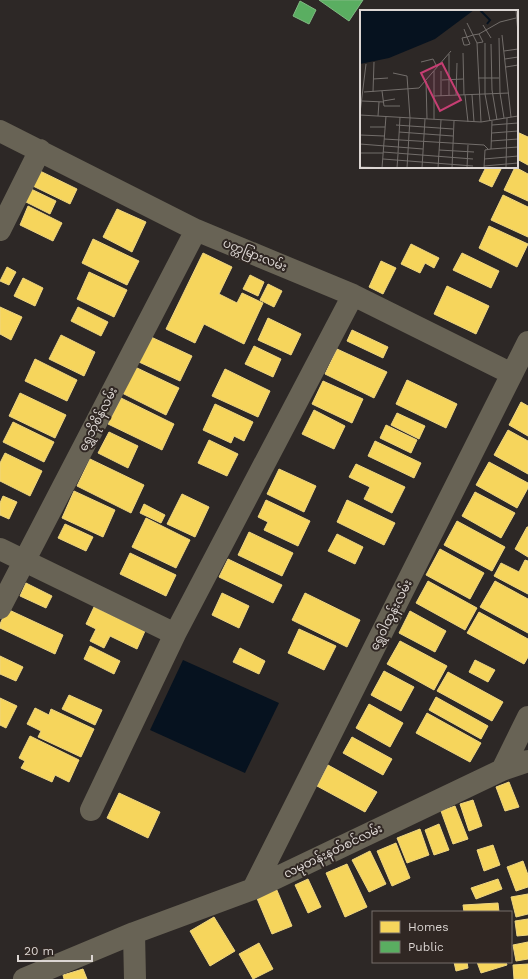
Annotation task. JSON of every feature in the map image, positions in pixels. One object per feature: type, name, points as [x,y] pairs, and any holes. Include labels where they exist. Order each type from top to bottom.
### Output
[{"type":"street","name":"ပတ္တမြားလမ်း","points":[[0,131],[196,230],[354,295],[512,374]]},
{"type":"street","points":[[0,230],[40,150]]},
{"type":"street","name":"ရွှေဘိုစိန်လမ်း","points":[[0,608],[196,230]]},
{"type":"street","points":[[90,810],[175,634],[354,295]]},
{"type":"street","name":"ရွှေဝါထွန်းလမ်း","points":[[253,889],[528,342]]},
{"type":"street","points":[[0,549],[175,634]]},
{"type":"street","points":[[502,770],[528,717]]},
{"type":"street","name":"လမုတန်းနတ်စင်လမ်း","points":[[24,979],[134,933],[253,889],[502,770],[528,761]]},
{"type":"street","points":[[134,933],[135,979]]},
{"type":"water","points":[[183,660],[279,703],[245,773],[150,730]]},
{"type":"building: Homes","points":[[518,132],[528,137],[528,165],[518,160]]},
{"type":"building: Homes","points":[[486,168],[502,168],[492,187],[479,181]]},
{"type":"building: Homes","points":[[515,168],[528,174],[528,201],[504,190]]},
{"type":"building: Homes","points":[[40,171],[77,189],[70,204],[33,186]]},
{"type":"building: Homes","points":[[31,189],[56,201],[50,214],[24,201]]},
{"type":"building: Homes","points":[[503,195],[528,207],[528,237],[491,220]]},
{"type":"building: Homes","points":[[28,206],[62,223],[53,241],[20,225]]},
{"type":"building: Homes","points":[[117,209],[146,222],[132,252],[103,237]]},
{"type":"building: Homes","points":[[489,226],[528,244],[517,267],[479,248]]},
{"type":"building: Homes","points":[[93,239],[139,261],[127,285],[82,263]]},
{"type":"building: Homes","points":[[411,244],[439,258],[434,268],[425,263],[420,273],[401,264]]},
{"type":"building: Homes","points":[[203,253],[232,267],[219,294],[237,303],[242,293],[263,303],[244,344],[204,324],[195,343],[166,329]]},
{"type":"building: Homes","points":[[462,253],[499,271],[491,288],[453,270]]},
{"type":"building: Homes","points":[[381,261],[396,268],[383,294],[369,287]]},
{"type":"building: Homes","points":[[7,267],[16,272],[9,285],[0,281]]},
{"type":"building: Homes","points":[[89,272],[127,290],[114,317],[77,299]]},
{"type":"building: Homes","points":[[250,275],[264,282],[258,296],[243,289]]},
{"type":"building: Homes","points":[[23,278],[43,288],[35,306],[14,296]]},
{"type":"building: Homes","points":[[268,284],[282,291],[274,307],[260,300]]},
{"type":"building: Homes","points":[[447,286],[489,306],[476,334],[434,314]]},
{"type":"building: Homes","points":[[0,307],[22,317],[11,340],[0,334]]},
{"type":"building: Homes","points":[[78,307],[108,322],[101,336],[71,321]]},
{"type":"building: Homes","points":[[268,318],[301,334],[291,355],[258,340]]},
{"type":"building: Homes","points":[[352,330],[388,347],[383,358],[347,341]]},
{"type":"building: Homes","points":[[61,335],[95,352],[84,376],[49,359]]},
{"type":"building: Homes","points":[[151,337],[192,356],[180,381],[139,362]]},
{"type":"building: Homes","points":[[254,346],[281,359],[273,377],[245,364]]},
{"type":"building: Homes","points":[[337,349],[387,372],[374,398],[325,374]]},
{"type":"building: Homes","points":[[35,359],[77,380],[67,401],[25,381]]},
{"type":"building: Homes","points":[[135,367],[179,388],[166,415],[122,393]]},
{"type":"building: Homes","points":[[225,369],[270,391],[258,417],[212,396]]},
{"type":"building: Homes","points":[[407,380],[457,404],[446,428],[396,404]]},
{"type":"building: Homes","points":[[323,381],[363,399],[352,423],[312,404]]},
{"type":"building: Homes","points":[[20,393],[66,415],[55,438],[9,416]]},
{"type":"building: Homes","points":[[121,398],[174,424],[162,450],[108,424]]},
{"type":"building: Homes","points":[[521,402],[528,406],[528,436],[509,425]]},
{"type":"building: Homes","points":[[215,404],[253,422],[244,441],[234,436],[231,443],[203,430]]},
{"type":"building: Homes","points":[[314,410],[345,426],[334,449],[302,434]]},
{"type":"building: Homes","points":[[397,413],[425,426],[419,439],[391,425]]},
{"type":"building: Homes","points":[[13,422],[54,442],[44,462],[3,442]]},
{"type":"building: Homes","points":[[386,425],[417,440],[411,453],[380,438]]},
{"type":"building: Homes","points":[[508,430],[528,441],[528,474],[494,455]]},
{"type":"building: Homes","points":[[109,432],[138,446],[128,468],[98,453]]},
{"type":"building: Homes","points":[[209,440],[238,454],[227,476],[198,463]]},
{"type":"building: Homes","points":[[375,441],[421,463],[414,478],[368,456]]},
{"type":"building: Homes","points":[[5,453],[42,471],[30,496],[0,481],[0,463]]},
{"type":"building: Homes","points":[[90,459],[144,485],[131,513],[77,486]]},
{"type":"building: Homes","points":[[489,462],[528,483],[528,488],[517,508],[476,485]]},
{"type":"building: Homes","points":[[356,464],[405,487],[392,513],[364,499],[370,487],[349,477]]},
{"type":"building: Homes","points":[[279,469],[316,486],[304,512],[267,494]]},
{"type":"building: Homes","points":[[74,491],[115,510],[103,537],[62,518]]},
{"type":"building: Homes","points":[[475,492],[515,513],[501,538],[462,516]]},
{"type":"building: Homes","points":[[182,494],[209,507],[195,537],[167,524]]},
{"type":"building: Homes","points":[[3,496],[17,502],[9,519],[0,515],[0,503]]},
{"type":"building: Homes","points":[[266,500],[310,521],[298,546],[264,530],[268,522],[258,517]]},
{"type":"building: Homes","points":[[347,500],[395,523],[384,545],[337,522]]},
{"type":"building: Homes","points":[[144,504],[165,515],[161,523],[140,513]]},
{"type":"building: Homes","points":[[146,518],[190,540],[176,568],[132,547]]},
{"type":"building: Homes","points":[[457,521],[505,547],[492,571],[444,545]]},
{"type":"building: Homes","points":[[65,524],[93,537],[86,551],[58,538]]},
{"type":"building: Homes","points":[[528,527],[528,557],[515,549]]},
{"type":"building: Homes","points":[[249,532],[293,553],[282,576],[238,555]]},
{"type":"building: Homes","points":[[337,534],[363,547],[355,564],[328,551]]},
{"type":"building: Homes","points":[[440,549],[484,573],[470,599],[426,575]]},
{"type":"building: Homes","points":[[130,553],[176,575],[166,596],[120,574]]},
{"type":"building: Homes","points":[[228,559],[282,585],[273,603],[219,577]]},
{"type":"building: Homes","points":[[525,560],[528,561],[528,594],[494,576],[501,563],[519,572]]},
{"type":"building: Homes","points":[[428,581],[477,608],[465,630],[416,603]]},
{"type":"building: Homes","points":[[495,581],[528,599],[528,633],[480,607]]},
{"type":"building: Homes","points":[[26,583],[52,596],[46,608],[20,596]]},
{"type":"building: Homes","points":[[222,593],[249,606],[239,628],[212,615]]},
{"type":"building: Homes","points":[[305,593],[360,620],[347,647],[292,620]]},
{"type":"building: Homes","points":[[94,607],[145,631],[137,649],[110,636],[104,648],[90,641],[96,629],[86,624]]},
{"type":"building: Homes","points":[[7,609],[63,635],[55,654],[0,628],[0,624]]},
{"type":"building: Homes","points":[[410,611],[446,631],[435,652],[399,633]]},
{"type":"building: Homes","points":[[479,612],[528,639],[528,657],[524,664],[467,633]]},
{"type":"building: Homes","points":[[299,629],[336,646],[324,670],[288,653]]},
{"type":"building: Homes","points":[[400,641],[447,666],[434,690],[387,664]]},
{"type":"building: Homes","points":[[90,646],[120,661],[114,674],[84,659]]},
{"type":"building: Homes","points":[[240,648],[265,661],[259,674],[233,662]]},
{"type":"building: Homes","points":[[0,656],[23,667],[16,681],[0,674]]},
{"type":"building: Homes","points":[[475,660],[495,670],[488,682],[469,672]]},
{"type":"building: Homes","points":[[384,671],[414,687],[401,711],[371,695]]},
{"type":"building: Homes","points":[[448,672],[503,702],[492,721],[437,691]]},
{"type":"building: Homes","points":[[69,695],[102,710],[95,725],[62,709]]},
{"type":"building: Homes","points":[[436,697],[488,726],[481,739],[429,710]]},
{"type":"building: Homes","points":[[0,698],[17,706],[6,728],[0,725]]},
{"type":"building: Homes","points":[[369,704],[403,723],[390,747],[356,728]]},
{"type":"building: Homes","points":[[35,708],[49,715],[51,709],[94,729],[81,757],[38,737],[41,731],[27,724]]},
{"type":"building: Homes","points":[[427,713],[481,743],[470,762],[416,733]]},
{"type":"building: Homes","points":[[30,736],[79,760],[69,782],[55,775],[52,782],[21,768],[25,761],[19,758]]},
{"type":"building: Homes","points":[[352,737],[392,759],[383,775],[343,753]]},
{"type":"building: Homes","points":[[328,765],[377,792],[365,812],[317,786]]},
{"type":"building: Homes","points":[[509,782],[519,807],[505,811],[496,787]]},
{"type":"building: Homes","points":[[119,793],[160,812],[148,838],[107,818]]},
{"type":"building: Homes","points":[[473,800],[482,826],[469,831],[460,804]]},
{"type":"building: Homes","points":[[455,806],[468,839],[453,844],[441,811]]},
{"type":"building: Homes","points":[[439,824],[449,850],[434,855],[425,830]]},
{"type":"building: Homes","points":[[420,829],[429,855],[407,863],[397,838]]},
{"type":"building: Homes","points":[[396,843],[410,878],[392,886],[377,851]]},
{"type":"building: Homes","points":[[493,845],[500,865],[484,871],[477,850]]},
{"type":"building: Homes","points":[[370,851],[386,884],[369,892],[352,860]]},
{"type":"building: Homes","points":[[523,861],[528,875],[528,887],[516,891],[507,867]]},
{"type":"building: Homes","points":[[347,864],[367,907],[345,917],[326,873]]},
{"type":"building: Homes","points":[[308,879],[321,907],[308,913],[295,885]]},
{"type":"building: Homes","points":[[498,879],[502,889],[476,899],[471,888]]},
{"type":"building: Homes","points":[[276,888],[292,926],[272,934],[256,896]]},
{"type":"building: Homes","points":[[528,894],[528,914],[516,917],[511,897]]},
{"type":"building: Homes","points":[[498,903],[499,911],[464,911],[463,905]]},
{"type":"building: Homes","points":[[214,917],[235,951],[210,966],[190,931]]},
{"type":"building: Homes","points":[[528,919],[528,935],[517,936],[515,921]]},
{"type":"building: Homes","points":[[528,942],[528,959],[516,961],[513,945]]},
{"type":"building: Homes","points":[[259,943],[273,969],[253,979],[239,954]]},
{"type":"building: Homes","points":[[454,963],[467,963],[468,968],[456,971]]},
{"type":"building: Homes","points":[[477,963],[506,963],[507,965],[481,973]]},
{"type":"building: Homes","points":[[528,964],[528,979],[514,979],[513,965]]},
{"type":"building: Homes","points":[[83,969],[87,979],[64,979],[63,975]]},
{"type":"building: Public","points":[[319,0],[363,0],[349,21]]},
{"type":"building: Public","points":[[300,1],[316,10],[309,24],[293,16]]}]
